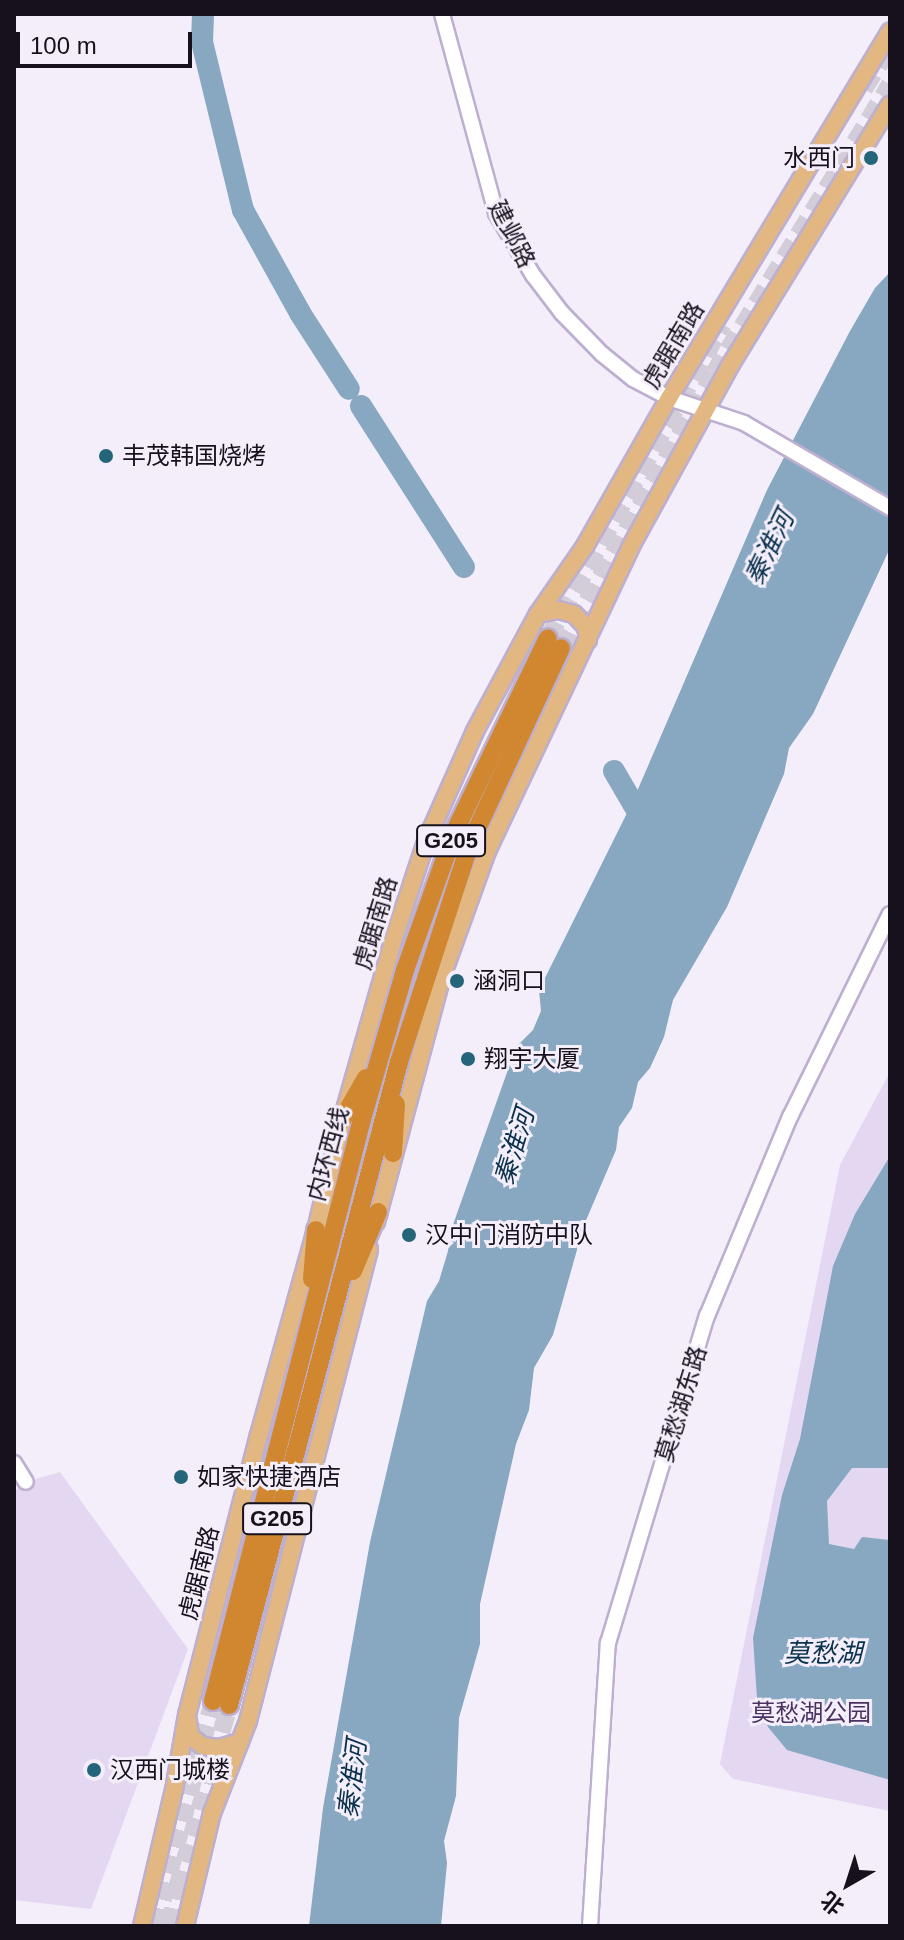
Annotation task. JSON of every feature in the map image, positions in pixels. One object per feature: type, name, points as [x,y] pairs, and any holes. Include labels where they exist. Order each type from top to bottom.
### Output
[{"type":"highway","name":"内环西线","points":[[221,1703],[318,1331],[380,1055],[418,931],[454,833],[554,643],[470,844],[399,1062],[318,1331]]},
{"type":"highway","points":[[342,1120],[380,1055]]},
{"type":"highway","points":[[393,1153],[399,1062]]},
{"type":"highway","points":[[318,1331],[378,1212]]},
{"type":"highway","points":[[316,1230],[318,1331]]},
{"type":"main road","name":"虎踞南路","points":[[142,1926],[174,1790],[187,1715],[316,1230],[342,1120],[393,941],[427,839],[475,731],[538,614],[585,546],[669,398],[890,31]]},
{"type":"main road","points":[[185,1926],[212,1813],[240,1742],[315,1466],[393,1153],[441,979],[487,851],[631,546],[707,409],[890,105]]},
{"type":"main road","points":[[538,614],[558,610],[574,614],[586,627],[588,640]]},
{"type":"main road","points":[[187,1715],[190,1736],[203,1746],[219,1748],[240,1742]]},
{"type":"street","name":"建邺路","points":[[442,14],[496,213],[533,275],[582,334],[633,379],[669,398],[744,423],[890,508]]},
{"type":"street","name":"莫愁湖东路","points":[[590,1926],[608,1643],[707,1316],[790,1117],[890,914]]},
{"type":"street","points":[[14,1463],[26,1482]]},
{"type":"green space","name":"莫愁湖","points":[[890,1072],[890,1811],[733,1779],[720,1764],[840,1165]]},
{"type":"green space","points":[[60,1472],[188,1649],[91,1909],[14,1900],[14,1492],[26,1482]]},
{"type":"water","name":"秦淮河","points":[[890,272],[890,548],[813,714],[789,748],[784,774],[727,907],[673,1000],[664,1037],[650,1068],[638,1082],[632,1108],[619,1127],[616,1150],[584,1225],[553,1335],[534,1368],[529,1410],[516,1444],[480,1604],[480,1644],[459,1718],[456,1796],[444,1841],[447,1863],[441,1926],[309,1926],[323,1808],[370,1542],[427,1301],[439,1281],[449,1236],[516,1047],[533,1030],[541,1011],[539,990],[632,803],[767,490],[850,331],[875,288]]},
{"type":"water","name":"莫愁湖","points":[[890,1156],[890,1468],[852,1468],[827,1501],[829,1544],[854,1549],[862,1537],[890,1540],[890,1780],[787,1750],[768,1727],[757,1698],[753,1638],[782,1495],[800,1439],[833,1266],[855,1214]]},
{"type":"waterway","points":[[203,14],[202,42],[243,210],[300,313],[349,389]]},
{"type":"waterway","points":[[361,406],[464,567]]},
{"type":"waterway","points":[[614,771],[646,826]]},
{"type":"tunnel","points":[[864,89],[890,47]]},
{"type":"tunnel","points":[[561,648],[714,373],[890,85]]},
{"type":"tunnel","points":[[548,638],[723,324]]},
{"type":"tunnel","points":[[156,1926],[213,1701]]},
{"type":"tunnel","points":[[170,1926],[177,1888],[229,1705]]},
{"type":"place","name":"水西门","points":[[871,158]]},
{"type":"place","name":"丰茂韩国烧烤","points":[[106,456]]},
{"type":"place","name":"涵洞口","points":[[457,981]]},
{"type":"place","name":"翔宇大厦","points":[[468,1059]]},
{"type":"place","name":"汉中门消防中队","points":[[409,1235]]},
{"type":"place","name":"如家快捷酒店","points":[[181,1477]]},
{"type":"place","name":"汉西门城楼","points":[[94,1770]]},
{"type":"park label","name":"莫愁湖公园","points":[[811,1713]]}]
